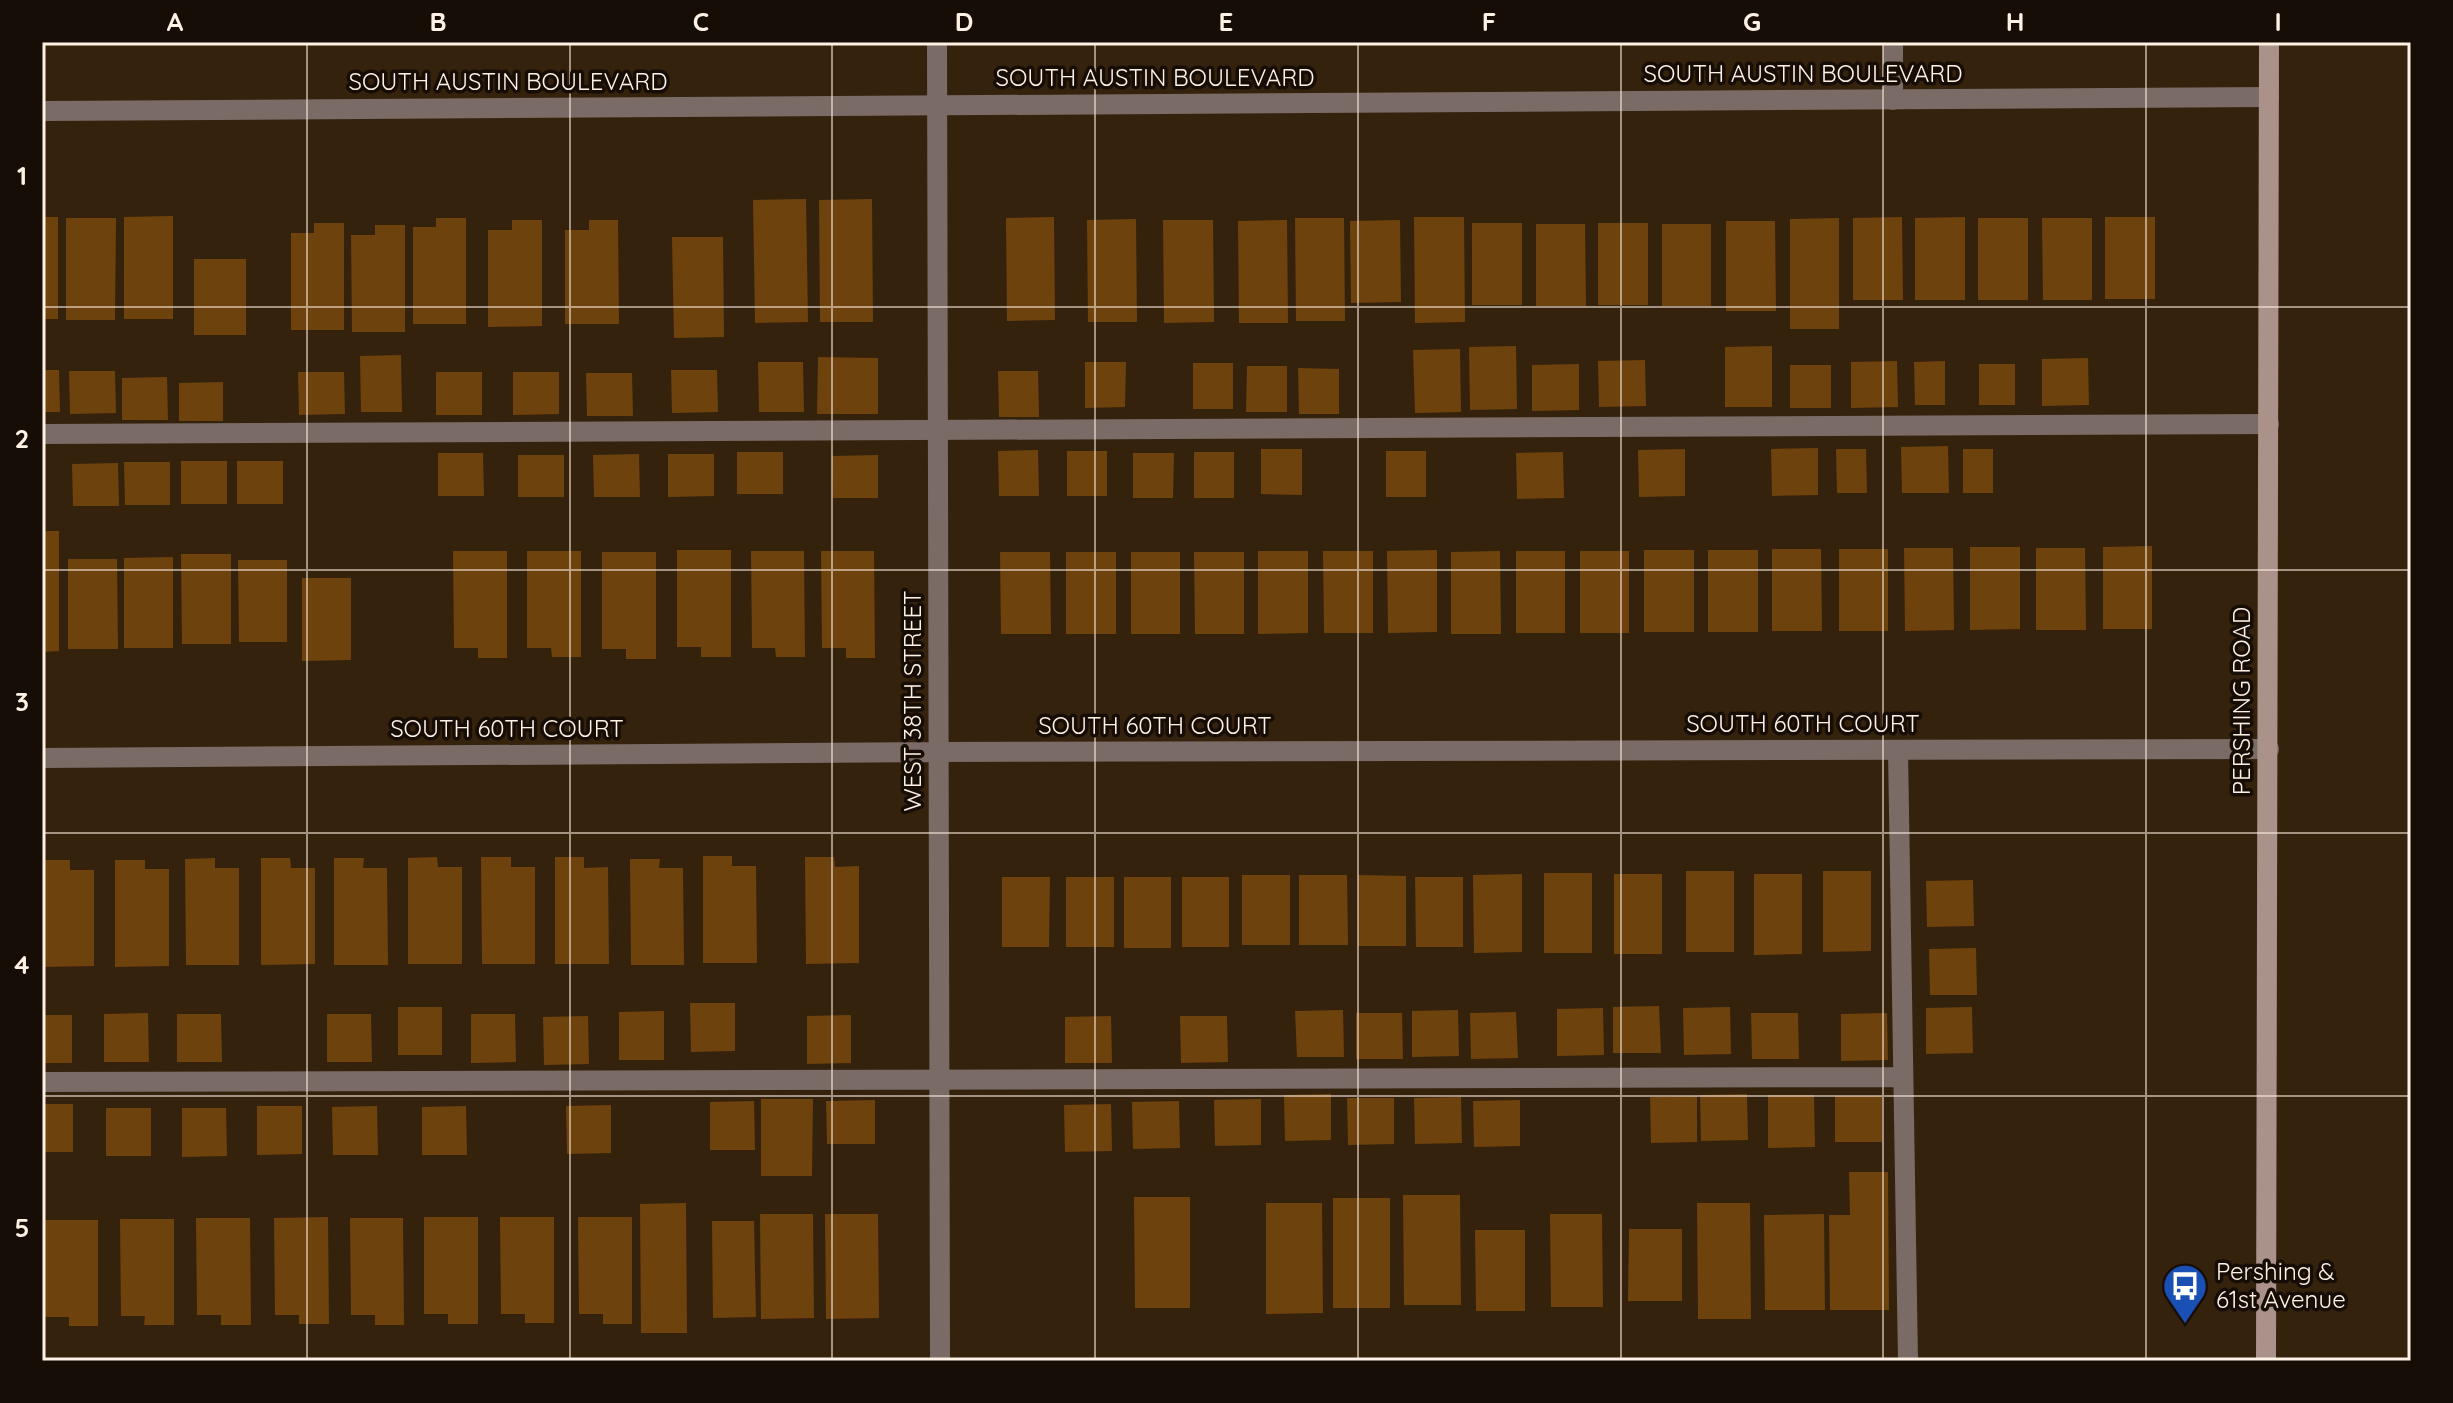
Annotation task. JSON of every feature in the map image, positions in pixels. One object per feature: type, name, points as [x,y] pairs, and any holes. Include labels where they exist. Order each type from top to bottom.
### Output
[{"type":"main road","name":"PERSHING ROAD","points":[[2266,1361],[2269,42]]},
{"type":"street","name":"WEST 38TH STREET","points":[[937,42],[940,1361]]},
{"type":"street","points":[[1893,42],[1893,100]]},
{"type":"street","name":"SOUTH AUSTIN BOULEVARD","points":[[42,111],[2269,97]]},
{"type":"street","points":[[42,434],[2269,424]]},
{"type":"street","name":"SOUTH 60TH COURT","points":[[42,758],[2269,749]]},
{"type":"street","points":[[1898,750],[1908,1361]]},
{"type":"street","points":[[42,1082],[1903,1077]]},
{"type":"building","points":[[806,199],[808,322],[755,323],[753,200]]},
{"type":"building","points":[[872,199],[873,322],[820,322],[819,200]]},
{"type":"building","points":[[173,216],[173,319],[124,319],[124,217]]},
{"type":"building","points":[[42,217],[58,217],[58,319],[42,319]]},
{"type":"building","points":[[1054,217],[1055,320],[1007,321],[1006,218]]},
{"type":"building","points":[[1414,217],[1464,217],[1465,322],[1415,323]]},
{"type":"building","points":[[1902,217],[1903,300],[1853,300],[1853,218]]},
{"type":"building","points":[[1965,217],[1965,300],[1915,300],[1915,218]]},
{"type":"building","points":[[2105,217],[2155,217],[2155,299],[2105,299]]},
{"type":"building","points":[[66,218],[116,218],[115,320],[66,320]]},
{"type":"building","points":[[436,218],[466,218],[466,324],[413,324],[413,227],[436,227]]},
{"type":"building","points":[[1295,218],[1344,218],[1345,321],[1296,321]]},
{"type":"building","points":[[1839,218],[1839,329],[1790,329],[1790,219]]},
{"type":"building","points":[[1978,218],[2028,218],[2028,300],[1978,300]]},
{"type":"building","points":[[2042,218],[2092,218],[2092,300],[2043,300]]},
{"type":"building","points":[[1136,219],[1137,322],[1088,322],[1087,220]]},
{"type":"building","points":[[512,220],[542,220],[542,326],[488,327],[488,230],[512,230]]},
{"type":"building","points":[[589,220],[618,220],[619,324],[565,324],[565,230],[589,230]]},
{"type":"building","points":[[1163,220],[1213,220],[1214,322],[1164,323]]},
{"type":"building","points":[[1287,220],[1288,323],[1239,323],[1238,221]]},
{"type":"building","points":[[1400,220],[1401,302],[1351,303],[1350,221]]},
{"type":"building","points":[[1726,221],[1775,221],[1776,311],[1726,311]]},
{"type":"building","points":[[314,223],[344,223],[344,330],[291,330],[291,233],[314,233]]},
{"type":"building","points":[[1472,223],[1522,223],[1522,305],[1472,305]]},
{"type":"building","points":[[1598,223],[1648,223],[1648,305],[1598,305]]},
{"type":"building","points":[[1536,224],[1585,224],[1586,306],[1536,306]]},
{"type":"building","points":[[1662,224],[1711,224],[1711,306],[1662,306]]},
{"type":"building","points":[[375,225],[405,225],[405,332],[352,332],[351,235],[375,235]]},
{"type":"building","points":[[672,237],[723,237],[724,337],[674,338]]},
{"type":"building","points":[[194,259],[246,259],[246,335],[194,335]]},
{"type":"building","points":[[1516,346],[1517,409],[1470,410],[1469,347]]},
{"type":"building","points":[[1772,346],[1772,407],[1725,407],[1725,347]]},
{"type":"building","points":[[1460,349],[1461,412],[1415,413],[1413,350]]},
{"type":"building","points":[[401,355],[402,412],[361,412],[360,356]]},
{"type":"building","points":[[818,357],[878,358],[878,414],[817,414]]},
{"type":"building","points":[[2088,358],[2089,405],[2042,406],[2042,359]]},
{"type":"building","points":[[1645,360],[1646,406],[1599,407],[1598,361]]},
{"type":"building","points":[[1897,361],[1898,407],[1851,408],[1851,362]]},
{"type":"building","points":[[1945,361],[1945,405],[1915,405],[1914,362]]},
{"type":"building","points":[[758,362],[803,362],[804,412],[759,412]]},
{"type":"building","points":[[1085,362],[1126,362],[1125,407],[1085,408]]},
{"type":"building","points":[[1193,363],[1233,363],[1233,409],[1193,409]]},
{"type":"building","points":[[1579,364],[1579,410],[1532,411],[1532,365]]},
{"type":"building","points":[[1979,364],[2015,364],[2015,405],[1979,405]]},
{"type":"building","points":[[1790,365],[1831,365],[1831,408],[1790,408]]},
{"type":"building","points":[[1247,366],[1287,366],[1287,412],[1246,412]]},
{"type":"building","points":[[1298,368],[1339,369],[1339,414],[1299,414]]},
{"type":"building","points":[[42,370],[59,370],[60,412],[42,412]]},
{"type":"building","points":[[671,370],[717,370],[718,412],[672,413]]},
{"type":"building","points":[[69,371],[115,371],[116,413],[70,414]]},
{"type":"building","points":[[998,371],[1038,371],[1039,417],[999,417]]},
{"type":"building","points":[[298,372],[344,372],[345,414],[299,415]]},
{"type":"building","points":[[436,372],[482,372],[482,415],[436,415]]},
{"type":"building","points":[[513,372],[559,372],[559,414],[513,415]]},
{"type":"building","points":[[586,373],[632,373],[633,416],[587,416]]},
{"type":"building","points":[[167,377],[168,420],[122,420],[122,378]]},
{"type":"building","points":[[223,382],[223,421],[179,421],[179,383]]},
{"type":"building","points":[[1948,446],[1949,493],[1902,493],[1901,447]]},
{"type":"building","points":[[1818,448],[1818,495],[1772,496],[1771,449]]},
{"type":"building","points":[[1261,449],[1302,449],[1302,495],[1261,494]]},
{"type":"building","points":[[1685,449],[1685,496],[1639,497],[1638,450]]},
{"type":"building","points":[[1836,449],[1866,449],[1867,493],[1837,493]]},
{"type":"building","points":[[1963,449],[1993,449],[1993,493],[1963,493]]},
{"type":"building","points":[[1038,450],[1039,496],[999,496],[998,451]]},
{"type":"building","points":[[1067,451],[1107,451],[1107,496],[1067,496]]},
{"type":"building","points":[[1386,451],[1426,451],[1426,497],[1386,497]]},
{"type":"building","points":[[737,452],[783,452],[783,494],[737,494]]},
{"type":"building","points":[[1194,452],[1234,452],[1234,498],[1194,498]]},
{"type":"building","points":[[1563,452],[1564,498],[1517,499],[1516,453]]},
{"type":"building","points":[[438,453],[483,453],[484,496],[438,496]]},
{"type":"building","points":[[1133,453],[1174,453],[1173,498],[1133,498]]},
{"type":"building","points":[[639,454],[640,497],[594,497],[593,455]]},
{"type":"building","points":[[668,454],[714,454],[714,496],[668,497]]},
{"type":"building","points":[[518,455],[564,455],[564,497],[518,497]]},
{"type":"building","points":[[878,455],[878,498],[833,498],[832,456]]},
{"type":"building","points":[[181,461],[227,461],[227,504],[181,504]]},
{"type":"building","points":[[237,461],[283,461],[283,504],[237,504]]},
{"type":"building","points":[[124,462],[170,462],[170,505],[125,505]]},
{"type":"building","points":[[118,463],[119,506],[73,506],[72,464]]},
{"type":"building","points":[[42,531],[59,531],[59,651],[42,652]]},
{"type":"building","points":[[2152,546],[2152,629],[2103,629],[2103,547]]},
{"type":"building","points":[[1970,547],[2020,547],[2020,629],[1970,630]]},
{"type":"building","points":[[1904,548],[1953,548],[1954,630],[1905,631]]},
{"type":"building","points":[[2036,548],[2085,548],[2086,630],[2036,630]]},
{"type":"building","points":[[1772,549],[1821,549],[1822,631],[1772,631]]},
{"type":"building","points":[[1839,549],[1888,549],[1888,631],[1839,631]]},
{"type":"building","points":[[677,550],[731,550],[731,657],[701,657],[701,647],[677,647]]},
{"type":"building","points":[[1437,550],[1437,632],[1388,633],[1387,551]]},
{"type":"building","points":[[1644,550],[1694,550],[1694,632],[1644,632]]},
{"type":"building","points":[[1708,550],[1758,550],[1758,632],[1708,632]]},
{"type":"building","points":[[453,551],[507,551],[507,658],[478,658],[478,648],[454,648]]},
{"type":"building","points":[[527,551],[581,551],[581,657],[552,657],[551,648],[527,648]]},
{"type":"building","points":[[751,551],[804,551],[805,657],[776,657],[775,648],[752,648]]},
{"type":"building","points":[[821,551],[874,551],[875,658],[846,658],[846,648],[822,648]]},
{"type":"building","points":[[1258,551],[1308,551],[1308,633],[1258,634]]},
{"type":"building","points":[[1323,551],[1373,551],[1373,633],[1324,633]]},
{"type":"building","points":[[1500,551],[1501,634],[1451,634],[1451,552]]},
{"type":"building","points":[[1516,551],[1565,551],[1565,633],[1516,633]]},
{"type":"building","points":[[1580,551],[1629,551],[1629,633],[1580,633]]},
{"type":"building","points":[[602,552],[656,552],[656,659],[626,659],[626,649],[602,649]]},
{"type":"building","points":[[1000,552],[1050,552],[1051,634],[1001,634]]},
{"type":"building","points":[[1066,552],[1116,552],[1116,634],[1066,634]]},
{"type":"building","points":[[1131,552],[1180,552],[1180,634],[1131,634]]},
{"type":"building","points":[[1194,552],[1244,552],[1244,634],[1195,634]]},
{"type":"building","points":[[181,554],[231,554],[231,644],[182,644]]},
{"type":"building","points":[[173,557],[173,648],[124,648],[124,558]]},
{"type":"building","points":[[68,559],[117,559],[118,649],[68,649]]},
{"type":"building","points":[[238,560],[287,560],[287,642],[239,642]]},
{"type":"building","points":[[302,578],[351,578],[351,660],[302,661]]},
{"type":"building","points":[[703,856],[732,856],[732,866],[756,866],[757,963],[703,963]]},
{"type":"building","points":[[437,857],[438,867],[462,867],[462,964],[408,964],[408,858]]},
{"type":"building","points":[[481,857],[511,857],[511,867],[535,867],[535,964],[482,964]]},
{"type":"building","points":[[555,857],[584,857],[584,868],[608,867],[609,964],[555,964]]},
{"type":"building","points":[[805,857],[834,857],[835,867],[859,866],[859,963],[806,964]]},
{"type":"building","points":[[215,858],[215,868],[239,868],[239,965],[186,965],[185,859]]},
{"type":"building","points":[[261,858],[290,858],[291,868],[315,868],[315,964],[261,965]]},
{"type":"building","points":[[334,858],[364,858],[363,868],[387,868],[388,965],[334,965]]},
{"type":"building","points":[[630,859],[660,859],[659,868],[683,868],[684,965],[631,965]]},
{"type":"building","points":[[42,860],[70,860],[70,870],[94,870],[94,966],[42,967]]},
{"type":"building","points":[[115,860],[145,860],[145,869],[169,869],[169,966],[115,967]]},
{"type":"building","points":[[1686,871],[1734,871],[1734,952],[1686,952]]},
{"type":"building","points":[[1823,871],[1871,871],[1871,951],[1823,952]]},
{"type":"building","points":[[1544,873],[1592,873],[1592,953],[1544,953]]},
{"type":"building","points":[[1522,874],[1522,952],[1474,953],[1473,875]]},
{"type":"building","points":[[1614,874],[1662,874],[1662,954],[1614,954]]},
{"type":"building","points":[[1754,874],[1802,874],[1802,954],[1754,955]]},
{"type":"building","points":[[1242,875],[1290,875],[1290,945],[1242,945]]},
{"type":"building","points":[[1299,875],[1347,875],[1348,945],[1299,945]]},
{"type":"building","points":[[1358,875],[1406,876],[1406,946],[1358,946]]},
{"type":"building","points":[[1002,877],[1050,877],[1049,947],[1002,947]]},
{"type":"building","points":[[1066,877],[1114,877],[1114,947],[1066,947]]},
{"type":"building","points":[[1124,877],[1171,877],[1171,948],[1124,948]]},
{"type":"building","points":[[1182,877],[1229,877],[1229,947],[1182,947]]},
{"type":"building","points":[[1415,877],[1463,877],[1463,947],[1416,947]]},
{"type":"building","points":[[1973,880],[1974,926],[1927,927],[1926,881]]},
{"type":"building","points":[[1976,948],[1977,995],[1930,995],[1929,949]]},
{"type":"building","points":[[690,1003],[735,1003],[735,1051],[691,1052]]},
{"type":"building","points":[[1659,1006],[1661,1053],[1613,1053],[1613,1007]]},
{"type":"building","points":[[398,1007],[442,1007],[442,1055],[398,1055]]},
{"type":"building","points":[[1730,1007],[1731,1054],[1684,1055],[1683,1008]]},
{"type":"building","points":[[1972,1007],[1973,1053],[1926,1054],[1926,1008]]},
{"type":"building","points":[[1603,1008],[1604,1055],[1557,1056],[1557,1009]]},
{"type":"building","points":[[1343,1010],[1344,1057],[1297,1057],[1295,1011]]},
{"type":"building","points":[[1458,1010],[1459,1056],[1412,1057],[1412,1011]]},
{"type":"building","points":[[664,1011],[664,1060],[619,1060],[619,1012]]},
{"type":"building","points":[[1516,1012],[1518,1058],[1471,1059],[1470,1013]]},
{"type":"building","points":[[148,1013],[149,1062],[104,1062],[104,1014]]},
{"type":"building","points":[[1356,1013],[1402,1013],[1403,1059],[1356,1059]]},
{"type":"building","points":[[1751,1013],[1798,1013],[1799,1059],[1752,1059]]},
{"type":"building","points":[[1887,1013],[1888,1060],[1841,1061],[1841,1014]]},
{"type":"building","points":[[177,1014],[221,1014],[222,1062],[177,1062]]},
{"type":"building","points":[[327,1014],[371,1014],[372,1062],[327,1062]]},
{"type":"building","points":[[471,1014],[515,1014],[516,1062],[471,1063]]},
{"type":"building","points":[[42,1015],[72,1015],[72,1063],[42,1063]]},
{"type":"building","points":[[851,1015],[851,1063],[807,1064],[807,1016]]},
{"type":"building","points":[[588,1016],[589,1064],[544,1065],[543,1017]]},
{"type":"building","points":[[1111,1016],[1112,1063],[1065,1063],[1065,1017]]},
{"type":"building","points":[[1180,1016],[1227,1016],[1228,1062],[1181,1063]]},
{"type":"building","points":[[1331,1094],[1331,1140],[1285,1141],[1284,1095]]},
{"type":"building","points":[[1747,1094],[1748,1140],[1701,1141],[1700,1095]]},
{"type":"building","points":[[1768,1095],[1814,1095],[1815,1147],[1768,1148]]},
{"type":"building","points":[[1697,1096],[1697,1142],[1651,1143],[1650,1097]]},
{"type":"building","points":[[1835,1096],[1882,1096],[1882,1142],[1835,1142]]},
{"type":"building","points":[[1461,1097],[1462,1143],[1415,1144],[1414,1098]]},
{"type":"building","points":[[1347,1098],[1394,1098],[1394,1144],[1348,1145]]},
{"type":"building","points":[[761,1099],[813,1099],[812,1176],[761,1176]]},
{"type":"building","points":[[1261,1099],[1261,1145],[1215,1146],[1214,1100]]},
{"type":"building","points":[[875,1100],[875,1144],[827,1144],[826,1101]]},
{"type":"building","points":[[1520,1100],[1520,1146],[1474,1147],[1473,1101]]},
{"type":"building","points":[[754,1101],[755,1150],[710,1150],[710,1102]]},
{"type":"building","points":[[1179,1101],[1180,1148],[1133,1149],[1132,1102]]},
{"type":"building","points":[[42,1104],[73,1104],[73,1152],[42,1152]]},
{"type":"building","points":[[1111,1104],[1112,1151],[1065,1152],[1064,1105]]},
{"type":"building","points":[[611,1105],[611,1153],[567,1154],[566,1106]]},
{"type":"building","points":[[257,1106],[302,1106],[302,1154],[257,1155]]},
{"type":"building","points":[[377,1106],[378,1155],[333,1155],[332,1107]]},
{"type":"building","points":[[466,1106],[467,1155],[422,1155],[422,1107]]},
{"type":"building","points":[[106,1108],[151,1108],[151,1156],[106,1156]]},
{"type":"building","points":[[182,1108],[226,1108],[227,1156],[182,1157]]},
{"type":"building","points":[[1849,1172],[1888,1172],[1889,1310],[1830,1310],[1829,1215],[1850,1215]]},
{"type":"building","points":[[1403,1195],[1460,1195],[1461,1305],[1404,1305]]},
{"type":"building","points":[[1134,1197],[1190,1197],[1190,1308],[1135,1308]]},
{"type":"building","points":[[1333,1198],[1390,1198],[1390,1308],[1333,1308]]},
{"type":"building","points":[[686,1203],[687,1333],[641,1333],[640,1204]]},
{"type":"building","points":[[1266,1203],[1322,1203],[1323,1313],[1266,1314]]},
{"type":"building","points":[[1697,1203],[1750,1203],[1751,1319],[1698,1319]]},
{"type":"building","points":[[760,1214],[813,1214],[814,1318],[761,1319]]},
{"type":"building","points":[[825,1214],[878,1214],[879,1318],[826,1319]]},
{"type":"building","points":[[1550,1214],[1602,1214],[1603,1307],[1551,1307]]},
{"type":"building","points":[[1824,1214],[1825,1310],[1765,1310],[1764,1215]]},
{"type":"building","points":[[328,1217],[329,1324],[299,1324],[299,1315],[275,1315],[274,1218]]},
{"type":"building","points":[[424,1217],[478,1217],[478,1324],[448,1324],[448,1314],[424,1314]]},
{"type":"building","points":[[500,1217],[554,1217],[554,1323],[525,1323],[525,1314],[501,1314]]},
{"type":"building","points":[[578,1217],[632,1217],[632,1324],[603,1324],[603,1314],[579,1314]]},
{"type":"building","points":[[196,1218],[250,1218],[251,1325],[221,1325],[221,1315],[197,1315]]},
{"type":"building","points":[[350,1218],[403,1218],[404,1325],[375,1325],[375,1315],[351,1315]]},
{"type":"building","points":[[120,1219],[174,1219],[174,1325],[144,1325],[145,1316],[121,1316]]},
{"type":"building","points":[[44,1220],[98,1220],[98,1326],[69,1326],[69,1317],[45,1317]]},
{"type":"building","points":[[712,1221],[754,1221],[756,1317],[713,1318]]},
{"type":"building","points":[[1629,1229],[1682,1229],[1682,1301],[1628,1301]]},
{"type":"building","points":[[1475,1230],[1525,1230],[1525,1311],[1476,1311]]},
{"type":"place","name":"Pershing & 61st Avenue","points":[[2185,1325]]}]
